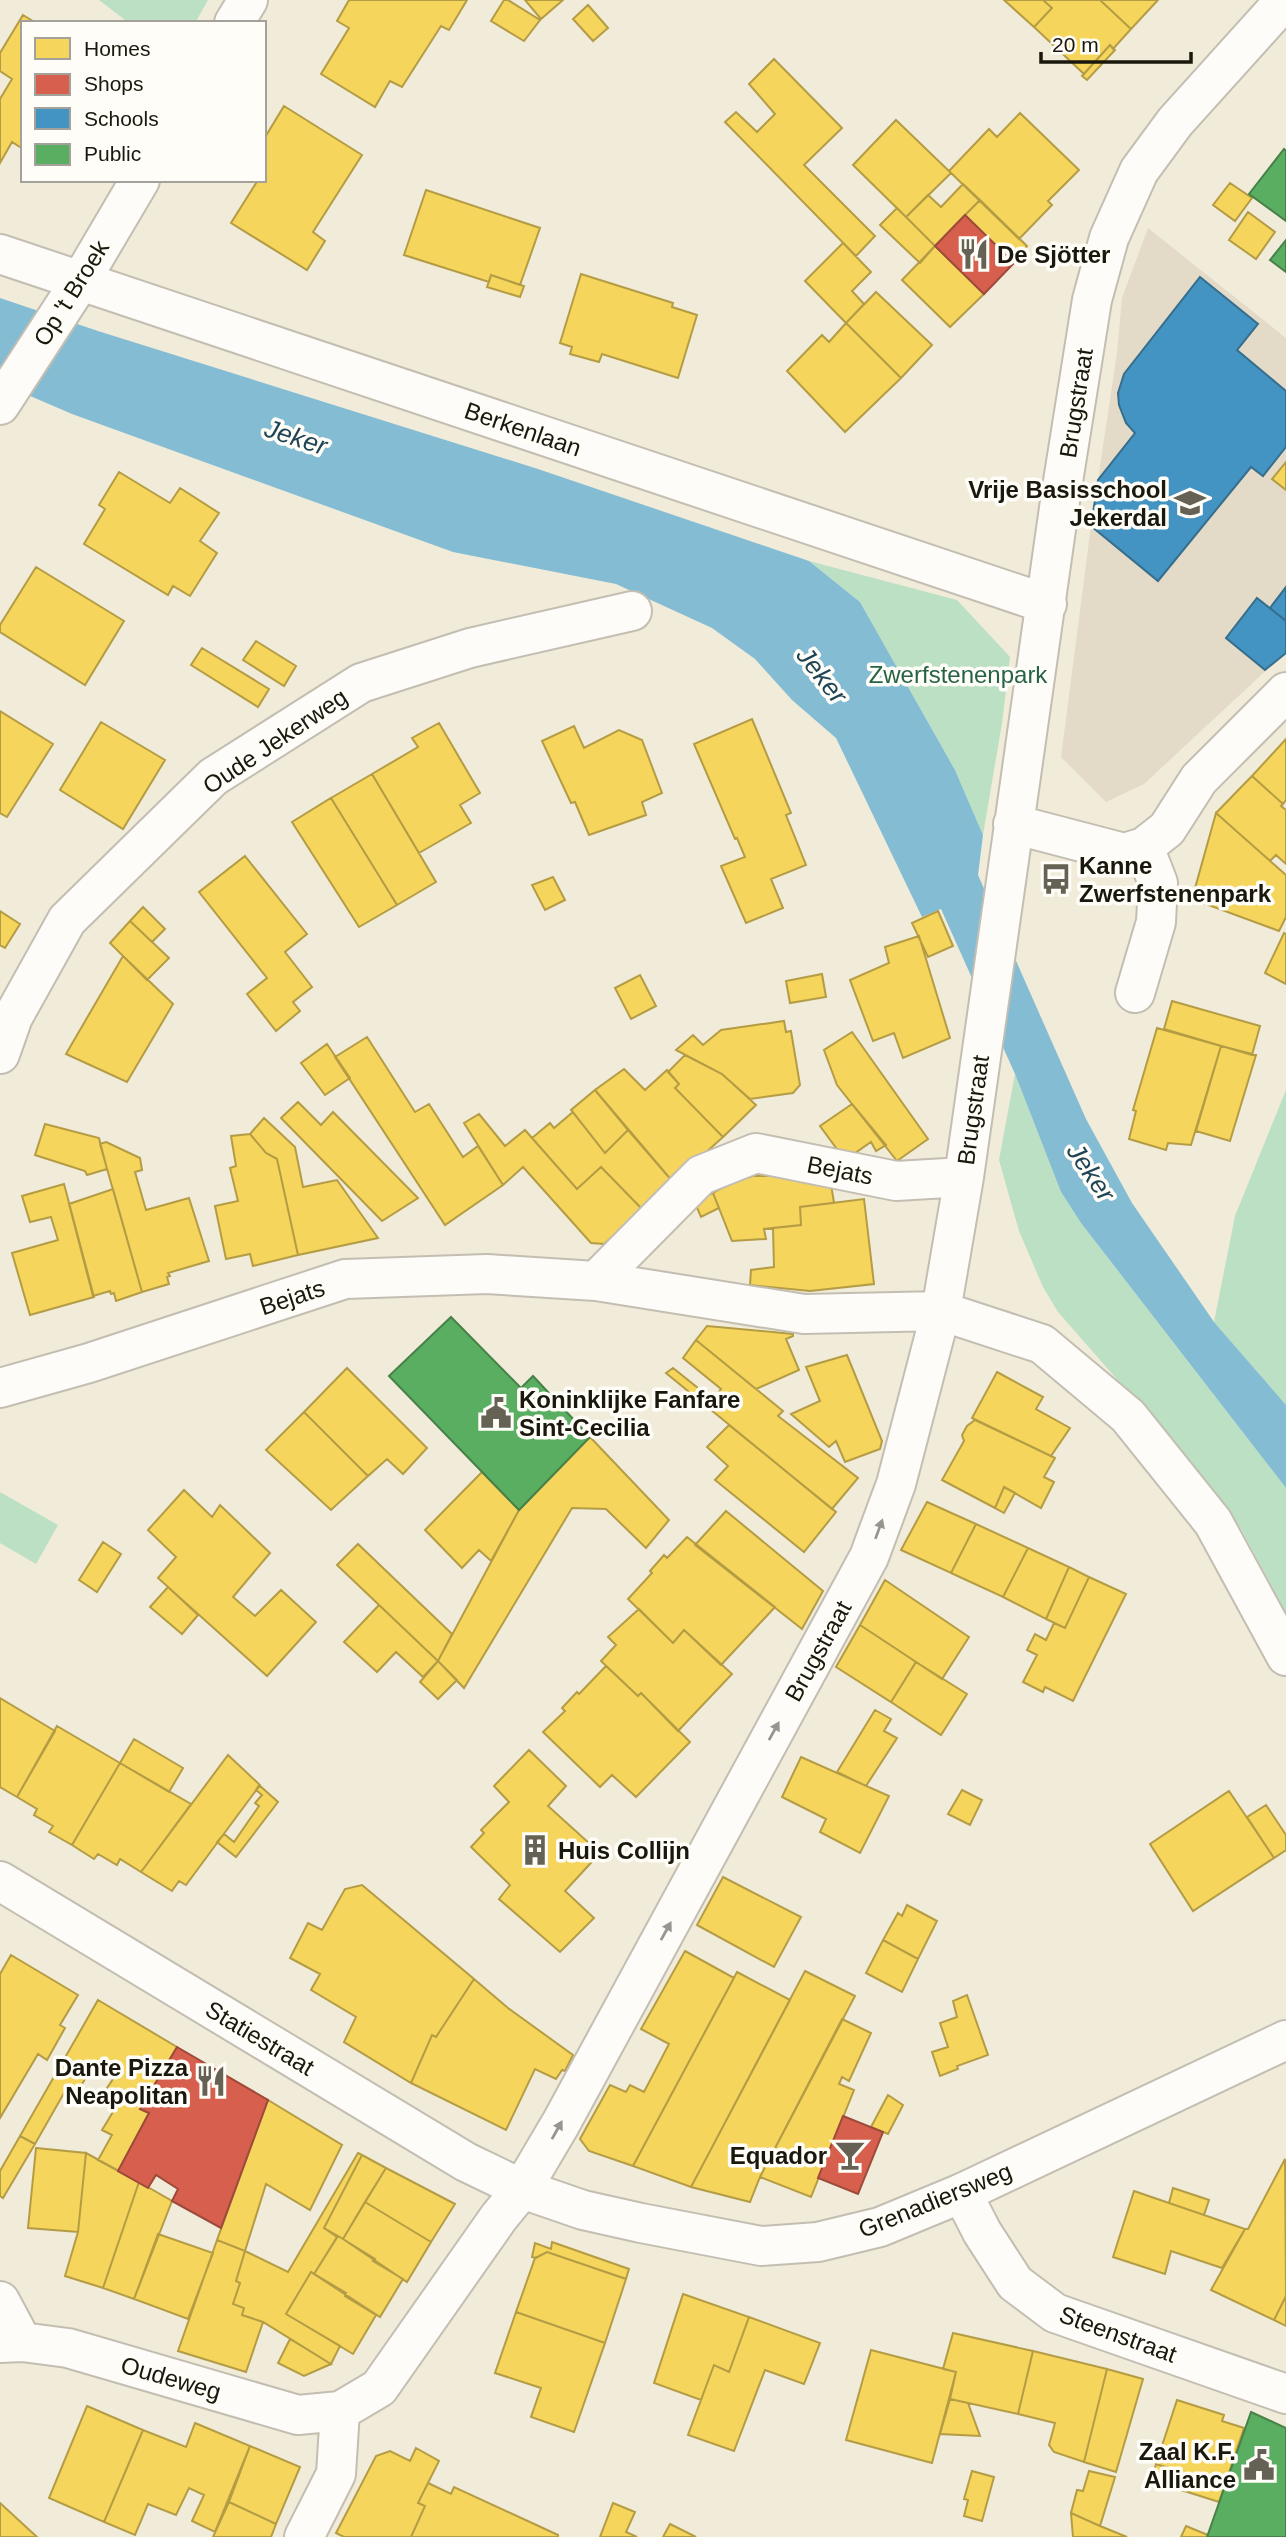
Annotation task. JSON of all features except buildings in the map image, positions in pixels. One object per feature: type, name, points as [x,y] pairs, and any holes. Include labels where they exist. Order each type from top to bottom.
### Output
[{"type":"street","points":[[235,21],[248,0]]},
{"type":"street","name":"Brugstraat","points":[[522,2189],[551,2141],[869,1557],[896,1484],[941,1311],[964,1177],[1061,494],[1092,300],[1109,238],[1139,171],[1175,122],[1285,0]]},
{"type":"street","name":"Op 't Broek","points":[[5,398],[139,182]]},
{"type":"street","name":"Berkenlaan","points":[[0,254],[72,293],[1047,604]]},
{"type":"street","name":"Oude Jekerweg","points":[[0,1054],[13,1017],[67,920],[213,777],[361,683],[470,648],[632,611]]},
{"type":"street","points":[[1013,824],[1124,853],[1144,847],[1167,829],[1199,779],[1286,692]]},
{"type":"street","points":[[1135,993],[1156,922],[1158,883],[1144,847]]},
{"type":"street","name":"Bejats","points":[[596,1281],[701,1175],[757,1153],[896,1181],[964,1177]]},
{"type":"street","name":"Bejats","points":[[0,1388],[89,1363],[345,1279],[487,1274],[596,1281],[804,1314],[941,1311],[1042,1343],[1128,1416],[1213,1522],[1286,1656]]},
{"type":"street","name":"Statiestraat","points":[[0,1881],[466,2162],[522,2189]]},
{"type":"street","name":"Grenadiersweg","points":[[522,2189],[583,2210],[761,2246],[818,2242],[880,2227],[962,2193],[1286,2040]]},
{"type":"street","name":"Oudeweg","points":[[11,2343],[68,2348],[298,2415],[340,2411],[379,2388],[499,2217],[522,2189]]},
{"type":"street","name":"Steenstraat","points":[[962,2193],[982,2232],[1015,2283],[1055,2313],[1286,2394]]},
{"type":"street","points":[[0,2301],[11,2343]]},
{"type":"street","points":[[304,2537],[336,2474],[340,2411]]},
{"type":"shaded area","name":"Vrije Basisschool Jekerdal","points":[[1148,228],[1286,338],[1286,652],[1144,784],[1106,802],[1061,757],[1117,353],[1122,298]]},
{"type":"green space","points":[[99,0],[208,0],[196,21],[126,21]]},
{"type":"green space","name":"Zwerfstenenpark","points":[[809,561],[957,600],[1010,657],[983,835],[955,770],[860,602]]},
{"type":"green space","points":[[1015,1074],[1061,1192],[1081,1223],[1286,1488],[1286,1613],[1240,1527],[1186,1458],[1058,1312],[1043,1287],[1019,1231],[999,1160]]},
{"type":"green space","points":[[1286,1090],[1286,1405],[1214,1322],[1235,1216]]},
{"type":"green space","points":[[0,1492],[58,1525],[36,1564],[0,1543]]},
{"type":"water","name":"Jeker","points":[[0,298],[538,469],[809,561],[860,602],[955,770],[983,835],[978,875],[1086,1119],[1132,1203],[1214,1322],[1286,1405],[1286,1488],[1081,1223],[1061,1192],[1015,1074],[941,909],[922,917],[836,738],[792,700],[755,659],[712,628],[616,584],[453,552],[72,414],[0,383]]},
{"type":"place","name":"De Sjötter","points":[[974,254]]},
{"type":"place","name":"Vrije Basisschool Jekerdal","points":[[1190,503]]},
{"type":"place","name":"Kanne Zwerfstenenpark","points":[[1056,879]]},
{"type":"place","name":"Koninklijke Fanfare Sint-Cecilia","points":[[496,1413]]},
{"type":"place","name":"Huis Collijn","points":[[535,1850]]},
{"type":"place","name":"Dante Pizza Neapolitan","points":[[211,2081]]},
{"type":"place","name":"Equador","points":[[850,2155]]},
{"type":"place","name":"Zaal K.F. Alliance","points":[[1259,2465]]}]
